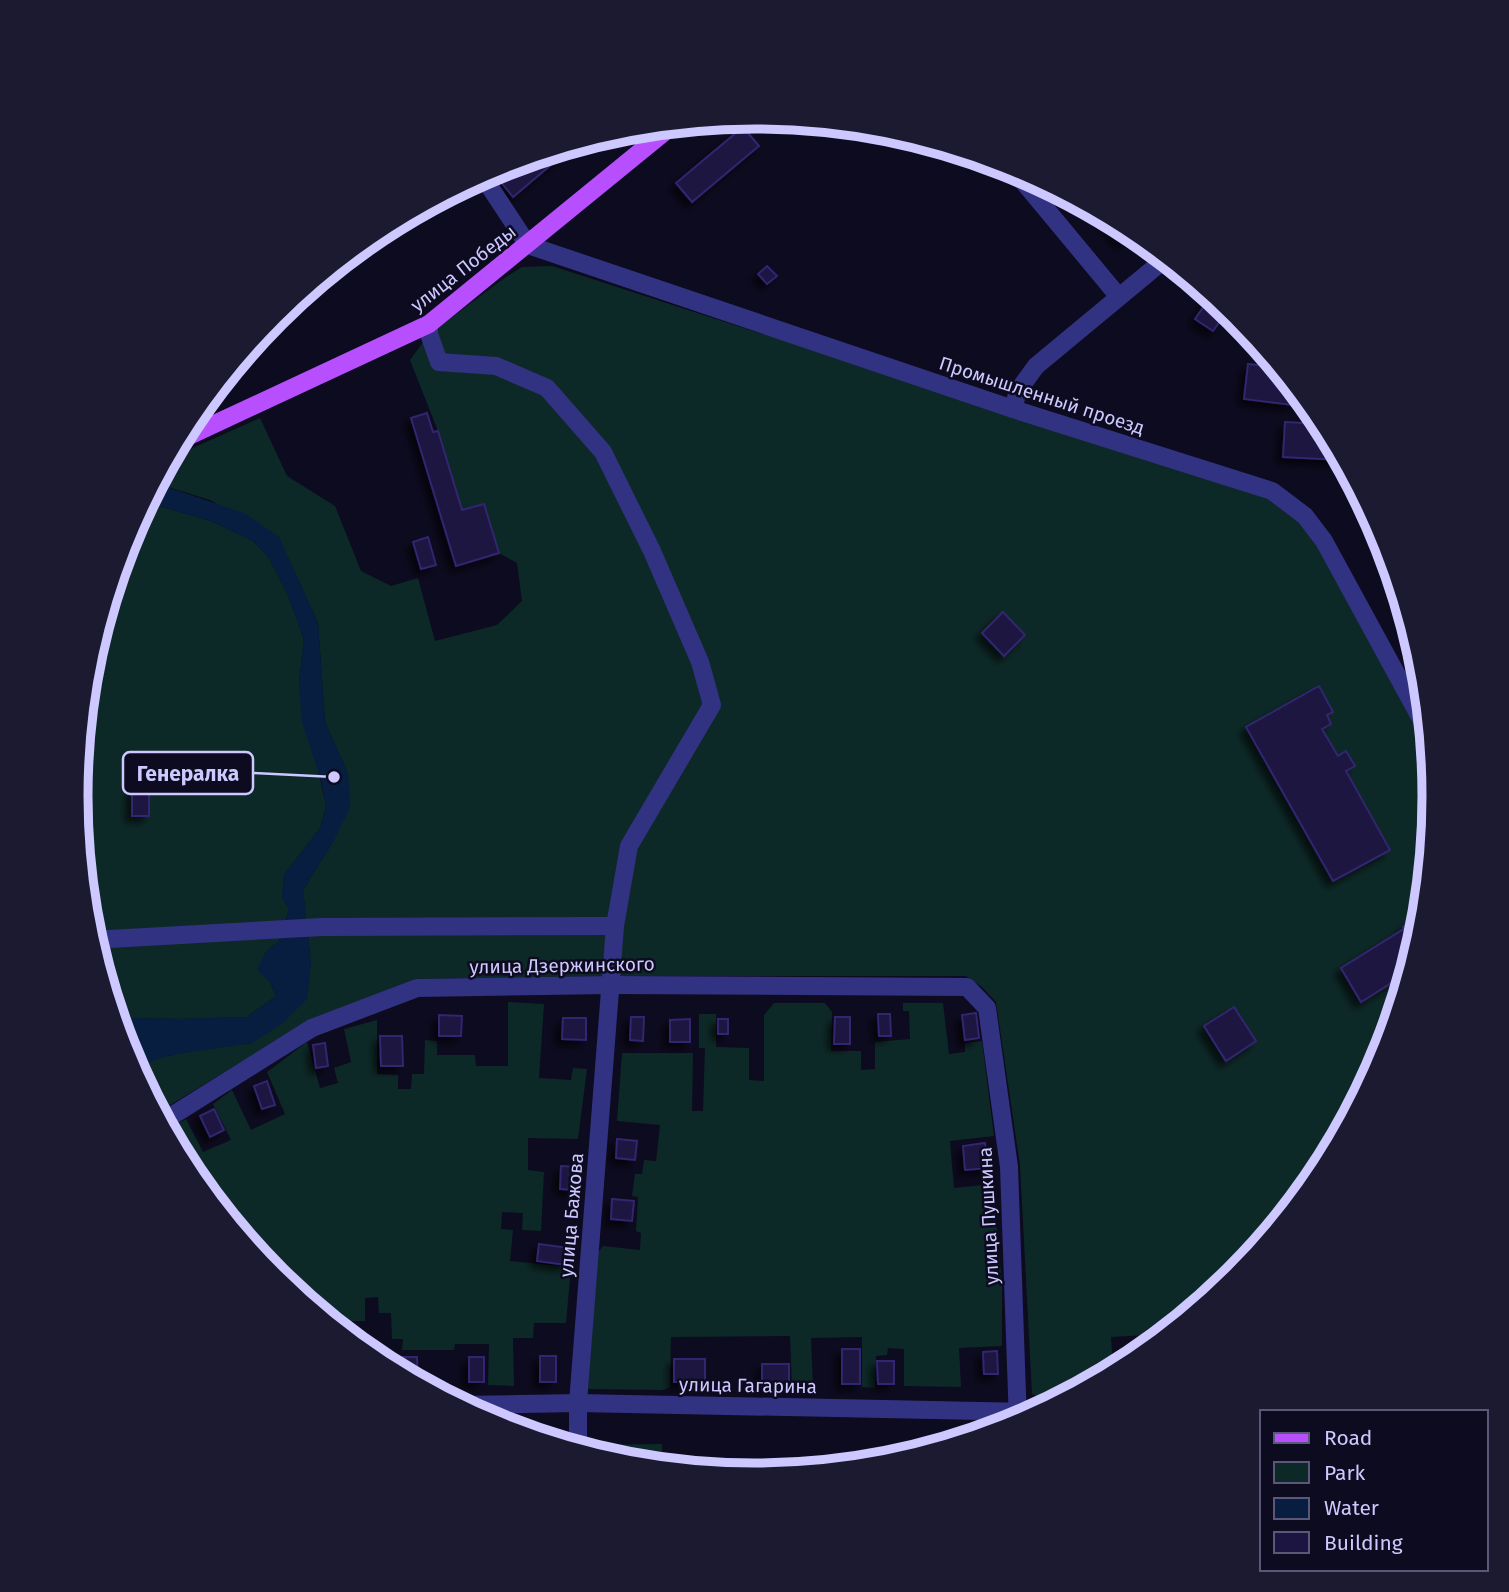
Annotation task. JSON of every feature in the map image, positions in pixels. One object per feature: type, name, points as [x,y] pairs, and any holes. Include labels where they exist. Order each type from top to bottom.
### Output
[{"type":"main road","name":"улица Победы","points":[[195,433],[429,324],[659,136]]},
{"type":"street","points":[[488,185],[528,245]]},
{"type":"street","points":[[1029,189],[1119,297]]},
{"type":"street","name":"Промышленный проезд","points":[[528,245],[1013,409],[1272,491],[1305,516],[1324,541],[1416,710]]},
{"type":"street","points":[[1013,409],[1018,391],[1037,366],[1158,265]]},
{"type":"street","name":"улица Бажова","points":[[429,324],[439,362],[496,366],[547,388],[603,452],[652,551],[700,662],[712,705],[629,846],[615,926],[578,1403],[578,1439]]},
{"type":"street","points":[[103,939],[322,927],[615,926]]},
{"type":"street","name":"улица Дзержинского","points":[[170,1117],[312,1028],[417,988],[611,985],[967,986],[987,1008]]},
{"type":"street","name":"улица Пушкина","points":[[987,1008],[1009,1167],[1023,1406]]},
{"type":"street","name":"улица Гагарина","points":[[483,1405],[578,1403],[1004,1414]]},
{"type":"green space","points":[[552,266],[1271,498],[1296,516],[1315,541],[1418,725],[1422,796],[1416,883],[1409,926],[1399,969],[1371,1051],[1332,1130],[1284,1202],[1226,1268],[1147,1335],[1111,1337],[1112,1359],[1050,1394],[1041,1398],[1032,1394],[1020,1165],[996,1002],[982,987],[966,976],[415,979],[309,1021],[165,1108],[156,1091],[144,1064],[172,1055],[252,1043],[311,965],[303,890],[334,840],[348,774],[325,722],[318,623],[279,538],[210,500],[164,486],[183,452],[260,418],[287,476],[335,506],[361,571],[391,586],[418,578],[435,641],[497,625],[522,601],[517,563],[499,553],[484,504],[462,510],[438,431],[410,360],[429,334],[522,267]]},
{"type":"green space","points":[[154,505],[211,521],[253,541],[268,556],[288,595],[304,640],[299,682],[326,806],[320,828],[284,875],[282,897],[289,909],[279,941],[265,953],[270,982],[276,996],[247,1017],[130,1018],[127,1021],[110,969],[93,883],[89,840],[89,752],[100,666],[110,623],[138,541]]},
{"type":"green space","points":[[508,1002],[544,1004],[539,1078],[571,1080],[573,1068],[587,1069],[578,1139],[528,1138],[528,1170],[544,1172],[541,1231],[522,1230],[523,1213],[502,1212],[501,1229],[513,1230],[510,1261],[571,1267],[566,1323],[534,1323],[533,1338],[513,1338],[514,1386],[488,1385],[489,1344],[455,1344],[454,1350],[402,1350],[403,1339],[392,1339],[391,1313],[379,1313],[378,1297],[365,1298],[365,1321],[347,1321],[347,1324],[283,1268],[253,1236],[200,1167],[175,1125],[186,1119],[203,1152],[231,1140],[213,1104],[232,1090],[251,1130],[285,1114],[267,1072],[307,1042],[320,1088],[338,1083],[334,1068],[351,1062],[344,1029],[377,1020],[377,1074],[398,1075],[398,1089],[411,1089],[412,1074],[424,1074],[425,1040],[437,1041],[437,1055],[475,1055],[476,1066],[508,1066]]},
{"type":"green space","points":[[774,1003],[825,1003],[832,1012],[831,1051],[861,1051],[861,1070],[875,1069],[875,1042],[910,1039],[909,1011],[903,1011],[903,1003],[943,1003],[949,1054],[965,1052],[965,1043],[982,1041],[994,1136],[950,1141],[954,1188],[993,1184],[1002,1284],[1002,1346],[959,1348],[961,1387],[904,1386],[904,1349],[888,1348],[887,1355],[876,1356],[875,1388],[862,1387],[862,1337],[811,1338],[813,1388],[792,1388],[790,1336],[671,1337],[670,1387],[663,1390],[588,1389],[598,1252],[603,1246],[640,1250],[641,1233],[636,1231],[638,1197],[632,1196],[635,1174],[642,1174],[644,1160],[656,1161],[660,1125],[617,1121],[622,1053],[693,1053],[692,1111],[703,1111],[705,1048],[699,1048],[699,1014],[716,1014],[716,1047],[749,1048],[749,1080],[764,1081],[764,1015]]},
{"type":"green space","points":[[662,1444],[663,1456],[624,1450],[602,1445]]},
{"type":"water","points":[[164,486],[244,513],[279,537],[318,623],[325,722],[348,774],[350,808],[303,890],[311,965],[307,999],[282,1024],[252,1043],[171,1055],[144,1064],[127,1020],[129,1018],[247,1017],[276,996],[270,982],[257,970],[265,953],[279,941],[289,909],[282,897],[284,875],[320,828],[326,807],[321,780],[302,722],[299,682],[304,640],[288,595],[268,556],[253,541],[211,521],[154,505]]},
{"type":"building","points":[[740,129],[745,129],[759,146],[692,202],[676,183]]},
{"type":"building","points":[[558,159],[513,197],[499,180]]},
{"type":"building","points":[[767,266],[777,276],[767,284],[758,274]]},
{"type":"building","points":[[1205,305],[1221,320],[1213,331],[1195,319]]},
{"type":"building","points":[[1248,364],[1264,366],[1293,403],[1293,405],[1244,399]]},
{"type":"building","points":[[427,413],[433,432],[438,431],[462,510],[484,504],[499,553],[456,566],[411,418]]},
{"type":"building","points":[[1285,422],[1308,423],[1330,459],[1283,457]]},
{"type":"building","points":[[428,537],[436,565],[421,569],[413,542]]},
{"type":"building","points":[[1003,612],[1025,635],[1004,656],[982,633]]},
{"type":"building","points":[[1319,686],[1333,712],[1327,715],[1331,724],[1322,729],[1338,756],[1346,751],[1355,766],[1346,771],[1390,850],[1333,881],[1246,727]]},
{"type":"building","points":[[132,786],[149,786],[149,816],[132,816]]},
{"type":"building","points":[[1410,922],[1407,934],[1403,927]]},
{"type":"building","points":[[1404,929],[1407,934],[1395,980],[1361,1002],[1341,968]]},
{"type":"building","points":[[1234,1007],[1256,1041],[1226,1061],[1204,1026]]},
{"type":"building","points":[[976,1013],[979,1038],[965,1040],[962,1015]]},
{"type":"building","points":[[878,1014],[890,1014],[891,1036],[879,1036]]},
{"type":"building","points":[[439,1015],[462,1016],[461,1036],[439,1036]]},
{"type":"building","points":[[631,1017],[644,1017],[643,1041],[630,1040]]},
{"type":"building","points":[[835,1017],[850,1017],[850,1044],[834,1044]]},
{"type":"building","points":[[563,1018],[586,1018],[586,1040],[562,1039]]},
{"type":"building","points":[[690,1019],[690,1042],[670,1042],[670,1020]]},
{"type":"building","points":[[718,1019],[728,1019],[728,1034],[718,1034]]},
{"type":"building","points":[[380,1036],[402,1036],[403,1066],[381,1066]]},
{"type":"building","points":[[325,1043],[328,1066],[316,1068],[313,1045]]},
{"type":"building","points":[[267,1081],[275,1105],[262,1109],[254,1086]]},
{"type":"building","points":[[214,1109],[224,1130],[210,1137],[200,1116]]},
{"type":"building","points":[[617,1139],[637,1141],[635,1160],[616,1158]]},
{"type":"building","points":[[985,1143],[988,1168],[965,1170],[963,1146]]},
{"type":"building","points":[[561,1166],[577,1167],[575,1190],[560,1189]]},
{"type":"building","points":[[612,1199],[634,1201],[632,1221],[611,1219]]},
{"type":"building","points":[[539,1244],[569,1248],[567,1265],[537,1261]]},
{"type":"building","points":[[842,1349],[860,1349],[860,1384],[842,1384]]},
{"type":"building","points":[[997,1351],[998,1374],[984,1374],[983,1352]]},
{"type":"building","points":[[540,1356],[556,1356],[556,1382],[540,1382]]},
{"type":"building","points":[[403,1357],[417,1357],[418,1372],[403,1363]]},
{"type":"building","points":[[469,1357],[484,1357],[484,1382],[469,1382]]},
{"type":"building","points":[[674,1359],[705,1359],[705,1382],[674,1382]]},
{"type":"building","points":[[877,1361],[894,1361],[894,1384],[878,1384]]},
{"type":"building","points":[[762,1364],[789,1364],[789,1386],[762,1386]]},
{"type":"building","points":[[746,1460],[746,1463],[730,1462]]},
{"type":"place","name":"Генералка","points":[[334,777]]}]
